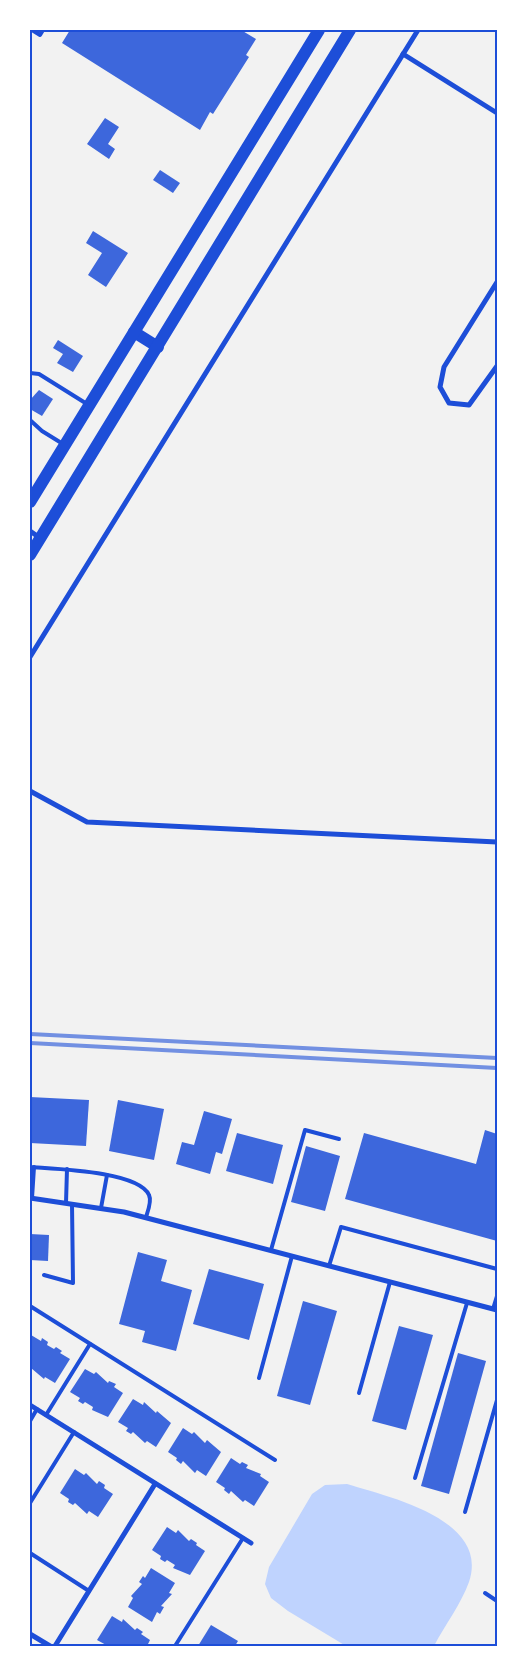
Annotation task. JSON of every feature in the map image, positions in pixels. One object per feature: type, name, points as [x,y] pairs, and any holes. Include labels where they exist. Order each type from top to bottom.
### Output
[{"type":"main road","points":[[30,502],[319,30]]},
{"type":"main road","points":[[30,555],[35,535],[158,346],[350,30]]},
{"type":"main road","points":[[134,332],[158,346]]},
{"type":"street","points":[[30,657],[418,30]]},
{"type":"street","points":[[403,54],[497,113]]},
{"type":"street","points":[[497,282],[444,368],[440,387],[449,403],[469,405],[497,366]]},
{"type":"street","points":[[30,791],[87,822],[497,842]]},
{"type":"street","points":[[31,1198],[101,1208],[146,1217],[495,1310]]},
{"type":"street","points":[[30,1405],[251,1542]]},
{"type":"street","points":[[55,1646],[155,1484]]},
{"type":"street","points":[[30,1634],[50,1646]]},
{"type":"lane","points":[[32,30],[40,35],[42,30]]},
{"type":"lane","points":[[30,374],[39,374],[89,405]]},
{"type":"lane","points":[[30,420],[42,431],[65,445]]},
{"type":"lane","points":[[271,1250],[305,1130],[339,1139]]},
{"type":"lane","points":[[31,1198],[32,1167],[67,1169],[107,1175],[133,1182],[146,1190],[150,1199],[146,1217]]},
{"type":"lane","points":[[66,1203],[67,1169]]},
{"type":"lane","points":[[101,1208],[107,1175]]},
{"type":"lane","points":[[44,1275],[72,1283],[72,1204]]},
{"type":"lane","points":[[329,1266],[341,1227],[497,1269]]},
{"type":"lane","points":[[259,1378],[292,1256]]},
{"type":"lane","points":[[359,1393],[390,1282]]},
{"type":"lane","points":[[495,1310],[497,1296]]},
{"type":"lane","points":[[415,1478],[467,1303]]},
{"type":"lane","points":[[30,1306],[275,1460]]},
{"type":"lane","points":[[46,1415],[90,1344]]},
{"type":"lane","points":[[465,1512],[497,1400]]},
{"type":"lane","points":[[30,1421],[37,1409]]},
{"type":"lane","points":[[30,1503],[74,1432]]},
{"type":"lane","points":[[175,1646],[243,1538]]},
{"type":"lane","points":[[30,1553],[89,1591]]},
{"type":"lane","points":[[485,1594],[497,1601]]},
{"type":"water","points":[[347,1484],[410,1504],[432,1514],[451,1527],[465,1542],[472,1560],[469,1582],[434,1646],[346,1646],[288,1611],[271,1598],[265,1584],[269,1567],[312,1494],[325,1485]]},
{"type":"building","points":[[70,30],[241,30],[256,39],[246,55],[249,57],[213,114],[210,112],[200,130],[62,43]]},
{"type":"building","points":[[105,118],[119,127],[108,144],[115,149],[109,159],[87,144]]},
{"type":"building","points":[[160,170],[180,183],[173,193],[153,180]]},
{"type":"building","points":[[93,231],[128,253],[106,287],[88,275],[102,253],[86,243]]},
{"type":"building","points":[[58,340],[83,356],[73,372],[57,363],[63,354],[53,348]]},
{"type":"building","points":[[39,390],[53,399],[42,416],[30,409],[30,400]]},
{"type":"building","points":[[30,1097],[89,1100],[86,1146],[30,1143]]},
{"type":"building","points":[[118,1100],[164,1109],[154,1160],[109,1151]]},
{"type":"building","points":[[204,1111],[232,1119],[222,1154],[216,1152],[210,1174],[176,1164],[182,1142],[194,1145]]},
{"type":"building","points":[[485,1130],[497,1134],[497,1241],[345,1199],[364,1133],[476,1164]]},
{"type":"building","points":[[237,1133],[283,1145],[273,1184],[226,1171]]},
{"type":"building","points":[[306,1146],[340,1156],[325,1211],[291,1202]]},
{"type":"building","points":[[30,1234],[49,1235],[48,1261],[30,1260]]},
{"type":"building","points":[[138,1252],[167,1260],[161,1281],[192,1290],[176,1351],[142,1342],[145,1331],[119,1324]]},
{"type":"building","points":[[209,1269],[264,1284],[249,1340],[193,1324]]},
{"type":"building","points":[[303,1301],[337,1311],[310,1405],[277,1396]]},
{"type":"building","points":[[399,1326],[433,1335],[406,1430],[372,1421]]},
{"type":"building","points":[[31,1335],[41,1341],[42,1338],[48,1342],[47,1345],[54,1349],[56,1347],[62,1351],[60,1353],[70,1359],[55,1383],[45,1377],[44,1379],[31,1368],[30,1370]]},
{"type":"building","points":[[458,1353],[486,1361],[449,1494],[421,1486]]},
{"type":"building","points":[[85,1369],[94,1374],[96,1372],[108,1383],[109,1381],[116,1384],[114,1387],[123,1393],[108,1417],[92,1410],[93,1407],[85,1402],[83,1404],[78,1401],[80,1398],[70,1392]]},
{"type":"building","points":[[133,1399],[143,1405],[144,1402],[171,1423],[156,1447],[147,1441],[145,1443],[133,1432],[131,1434],[126,1431],[128,1428],[118,1422]]},
{"type":"building","points":[[183,1428],[192,1434],[194,1432],[205,1443],[207,1440],[221,1452],[206,1476],[197,1470],[195,1473],[183,1461],[181,1464],[176,1460],[177,1458],[168,1452]]},
{"type":"building","points":[[231,1458],[240,1464],[242,1462],[248,1465],[246,1468],[261,1474],[260,1476],[269,1482],[254,1506],[245,1500],[243,1502],[231,1491],[229,1494],[224,1490],[225,1488],[216,1482]]},
{"type":"building","points":[[75,1469],[84,1475],[86,1473],[97,1484],[99,1481],[105,1485],[104,1488],[113,1494],[98,1517],[89,1511],[87,1514],[75,1503],[73,1505],[68,1502],[69,1499],[60,1493]]},
{"type":"building","points":[[167,1527],[176,1533],[178,1530],[189,1541],[191,1539],[205,1551],[190,1575],[173,1568],[175,1565],[167,1560],[165,1562],[160,1559],[161,1556],[152,1550]]},
{"type":"building","points":[[151,1568],[175,1583],[169,1593],[172,1594],[161,1606],[164,1607],[160,1614],[157,1612],[152,1622],[128,1607],[133,1598],[131,1596],[142,1584],[139,1582],[143,1576],[145,1578]]},
{"type":"building","points":[[112,1616],[122,1622],[123,1619],[135,1630],[137,1628],[143,1632],[141,1634],[150,1640],[147,1646],[108,1646],[97,1640]]},
{"type":"building","points":[[211,1625],[238,1641],[235,1646],[198,1646]]},
{"type":"railway","points":[[30,1034],[497,1058]]},
{"type":"railway","points":[[30,1043],[497,1068]]}]
